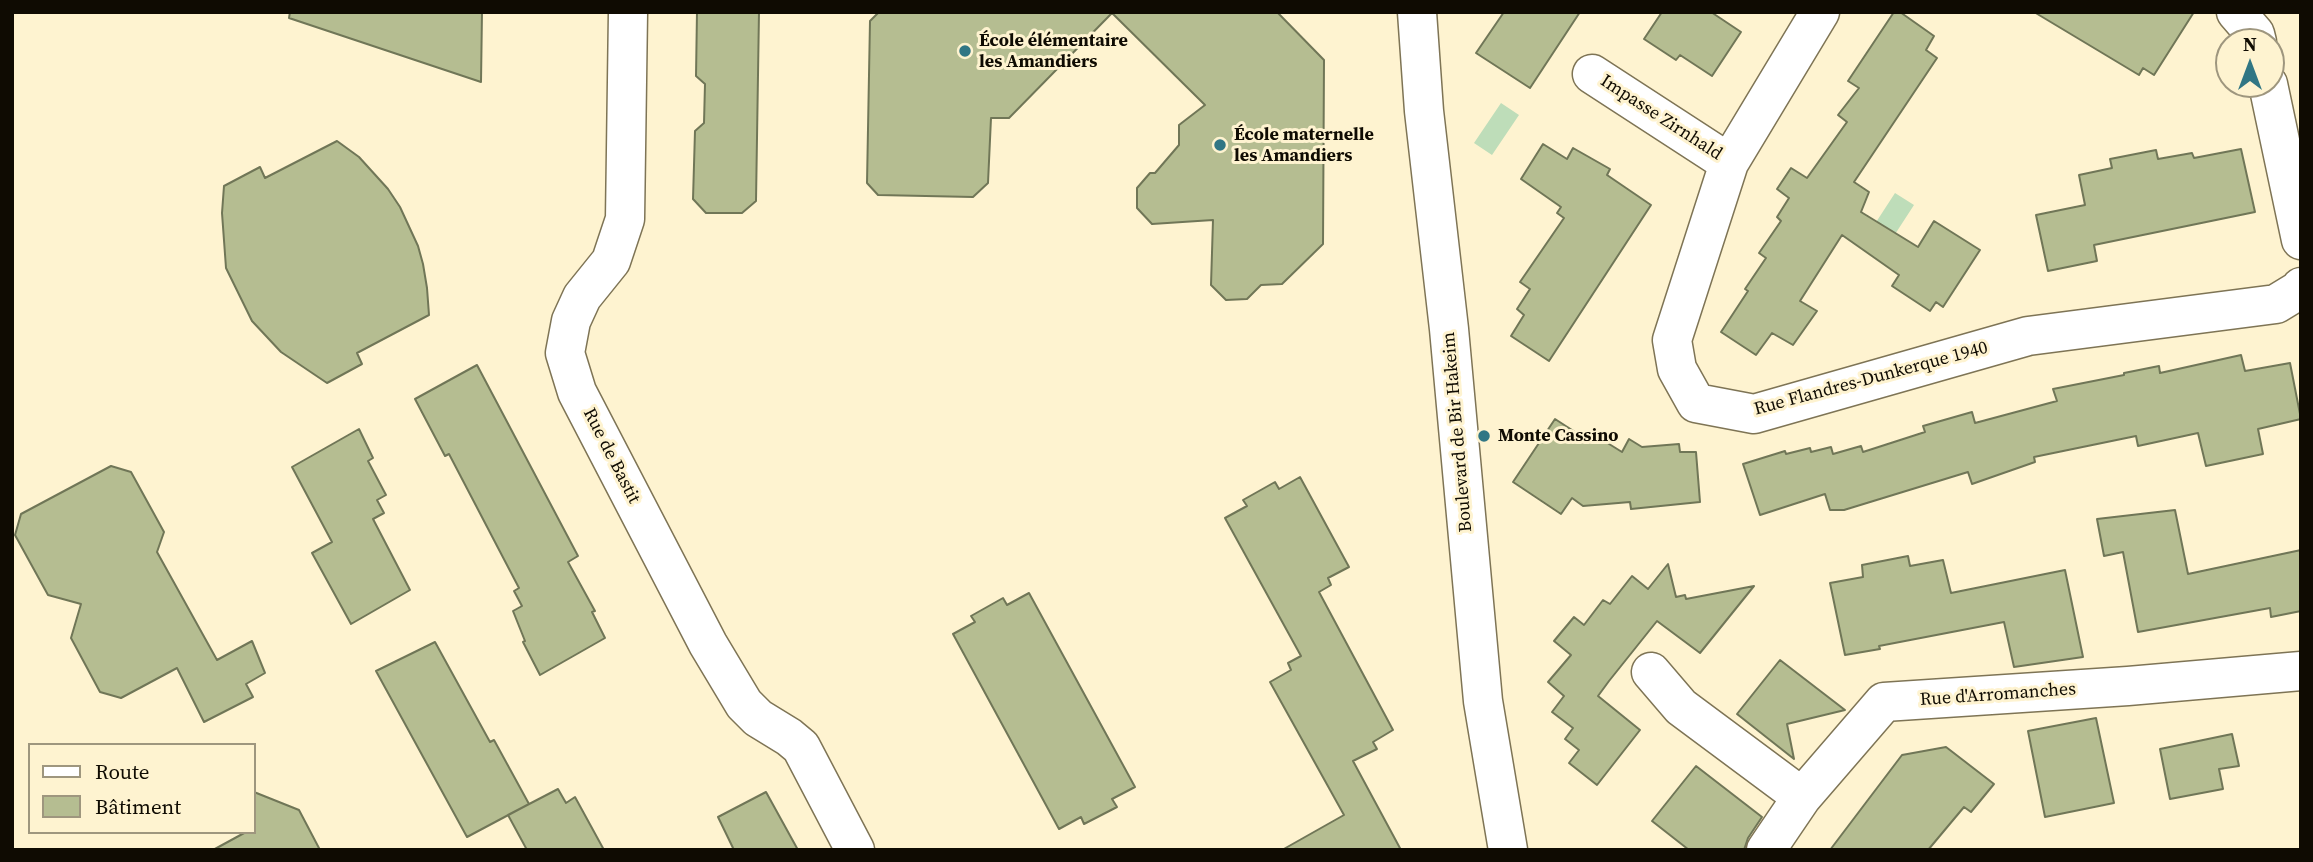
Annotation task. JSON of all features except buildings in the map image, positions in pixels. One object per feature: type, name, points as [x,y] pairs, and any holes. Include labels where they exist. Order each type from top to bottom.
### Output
[{"type":"street","name":"Rue de Bastit","points":[[628,12],[625,219],[611,261],[582,297],[571,321],[565,353],[578,392],[708,644],[744,704],[758,718],[801,747],[855,850]]},
{"type":"street","name":"Boulevard de Bir Hakeim","points":[[1417,12],[1424,111],[1449,329],[1483,701],[1508,850]]},
{"type":"street","name":"Rue Flandres-Dunkerque 1940","points":[[1820,12],[1729,163],[1672,340],[1677,369],[1696,402],[1754,414],[2028,336],[2276,304],[2301,287]]},
{"type":"street","points":[[2236,12],[2250,28]]},
{"type":"street","name":"Impasse Zirnhald","points":[[1592,74],[1729,163]]},
{"type":"street","points":[[2271,98],[2301,240]]},
{"type":"street","name":"Rue d'Arromanches","points":[[1766,850],[1802,797],[1884,702],[2128,686],[2301,671]]},
{"type":"street","points":[[1651,672],[1681,707],[1802,797]]},
{"type":"shaded area","points":[[1501,103],[1519,115],[1492,155],[1474,143]]},
{"type":"shaded area","points":[[1895,193],[1914,205],[1888,245],[1869,233]]},
{"type":"place","name":"École élémentaire les Amandiers","points":[[965,51]]},
{"type":"place","name":"École maternelle les Amandiers","points":[[1220,145]]},
{"type":"place","name":"Monte Cassino","points":[[1484,436]]}]
